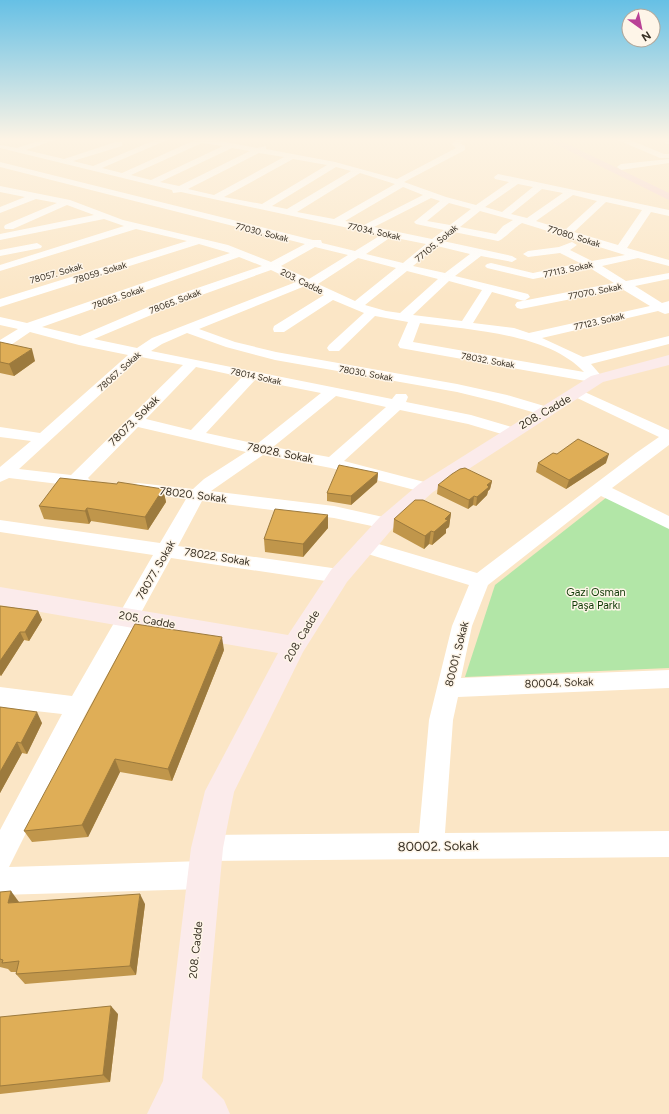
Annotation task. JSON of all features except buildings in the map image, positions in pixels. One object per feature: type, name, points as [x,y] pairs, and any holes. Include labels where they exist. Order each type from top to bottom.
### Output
[{"type":"main road","points":[[659,192],[669,197]]},
{"type":"street","name":"203. Cadde","points":[[12,192],[67,202],[106,217],[136,226],[224,247],[272,266],[356,306],[373,311],[415,320],[514,332],[541,341],[585,378]]},
{"type":"street","name":"77030. Sokak","points":[[107,192],[489,288],[523,301]]},
{"type":"street","points":[[135,208],[175,192]]},
{"type":"street","name":"77034. Sokak","points":[[189,192],[288,213],[334,229],[364,229],[512,259]]},
{"type":"street","points":[[215,198],[226,192]]},
{"type":"street","points":[[263,208],[290,192]]},
{"type":"street","points":[[288,213],[323,192]]},
{"type":"street","name":"78065. Sokak","points":[[79,341],[178,299],[272,266],[313,244],[387,192]]},
{"type":"street","name":"77080. Sokak","points":[[425,192],[447,200],[504,214],[566,234],[669,263]]},
{"type":"street","name":"77105. Sokak","points":[[356,306],[406,268],[478,208],[501,192]]},
{"type":"street","points":[[504,214],[532,192]]},
{"type":"street","points":[[566,192],[669,213]]},
{"type":"street","points":[[447,200],[419,222],[498,238],[507,228],[525,220],[570,193]]},
{"type":"street","points":[[232,201],[245,194]]},
{"type":"street","points":[[364,229],[431,194]]},
{"type":"street","points":[[0,210],[36,196]]},
{"type":"street","points":[[566,234],[604,199]]},
{"type":"street","points":[[0,231],[67,202]]},
{"type":"street","points":[[620,250],[648,209]]},
{"type":"street","points":[[0,237],[106,217],[121,212]]},
{"type":"street","points":[[0,268],[55,252],[70,245],[136,226]]},
{"type":"street","name":"78067. Sokak","points":[[2,474],[138,353],[157,341],[307,283],[389,234]]},
{"type":"street","name":"78057. Sokak","points":[[83,266],[181,236]]},
{"type":"street","points":[[528,254],[561,250],[587,240]]},
{"type":"street","name":"78059. Sokak","points":[[0,303],[199,241]]},
{"type":"street","points":[[0,253],[44,244],[70,245]]},
{"type":"street","points":[[561,250],[590,264],[625,286],[666,308]]},
{"type":"street","name":"78063. Sokak","points":[[0,346],[29,327],[240,253]]},
{"type":"street","points":[[402,318],[446,278],[478,253]]},
{"type":"street","name":"77113. Sokak","points":[[514,332],[523,301],[533,276],[638,255]]},
{"type":"street","points":[[468,261],[533,276]]},
{"type":"street","name":"77070. Sokak","points":[[523,301],[625,286],[669,276]]},
{"type":"street","points":[[465,326],[489,288]]},
{"type":"street","points":[[279,328],[332,295]]},
{"type":"street","name":"77123. Sokak","points":[[528,337],[666,308]]},
{"type":"street","points":[[334,348],[373,311]]},
{"type":"street","name":"78032. Sokak","points":[[415,320],[405,345],[585,378]]},
{"type":"street","name":"78014 Sokak","points":[[0,321],[29,327],[79,341],[471,420],[512,432]]},
{"type":"street","name":"78030. Sokak","points":[[188,329],[220,343],[276,358],[409,380],[515,401],[546,411]]},
{"type":"street","points":[[585,378],[669,340]]},
{"type":"street","name":"208. Cadde","points":[[175,1100],[203,875],[207,848],[220,791],[294,646],[339,576],[386,523],[426,488],[546,411],[585,378],[669,360]]},
{"type":"street","name":"78073. Sokak","points":[[75,480],[193,363]]},
{"type":"street","points":[[195,435],[251,375]]},
{"type":"street","points":[[366,546],[480,581],[642,456],[669,437],[585,378]]},
{"type":"street","points":[[332,463],[397,405],[409,380]]},
{"type":"street","name":"78077. Sokak","points":[[0,857],[78,706],[197,495],[210,483],[260,450],[332,392]]},
{"type":"street","name":"78028. Sokak","points":[[134,421],[260,450],[332,463],[426,488]]},
{"type":"street","points":[[0,432],[44,438]]},
{"type":"street","points":[[2,474],[98,483]]},
{"type":"street","name":"78020. Sokak","points":[[120,486],[334,512],[386,523]]},
{"type":"street","points":[[601,489],[669,523]]},
{"type":"street","name":"78022. Sokak","points":[[0,526],[339,576]]},
{"type":"street","name":"80001. Sokak","points":[[430,846],[441,720],[462,626],[480,581]]},
{"type":"street","name":"205. Cadde","points":[[0,596],[294,646]]},
{"type":"street","name":"80004. Sokak","points":[[448,688],[669,679]]},
{"type":"street","points":[[0,697],[78,706]]},
{"type":"street","name":"80002. Sokak","points":[[207,848],[669,844]]},
{"type":"street","points":[[0,881],[203,875]]},
{"type":"street","points":[[175,1100],[210,1114]]},
{"type":"green space","name":"Gazi Osman Paşa Parkı","points":[[607,497],[669,527],[669,668],[465,677],[495,585]]}]
